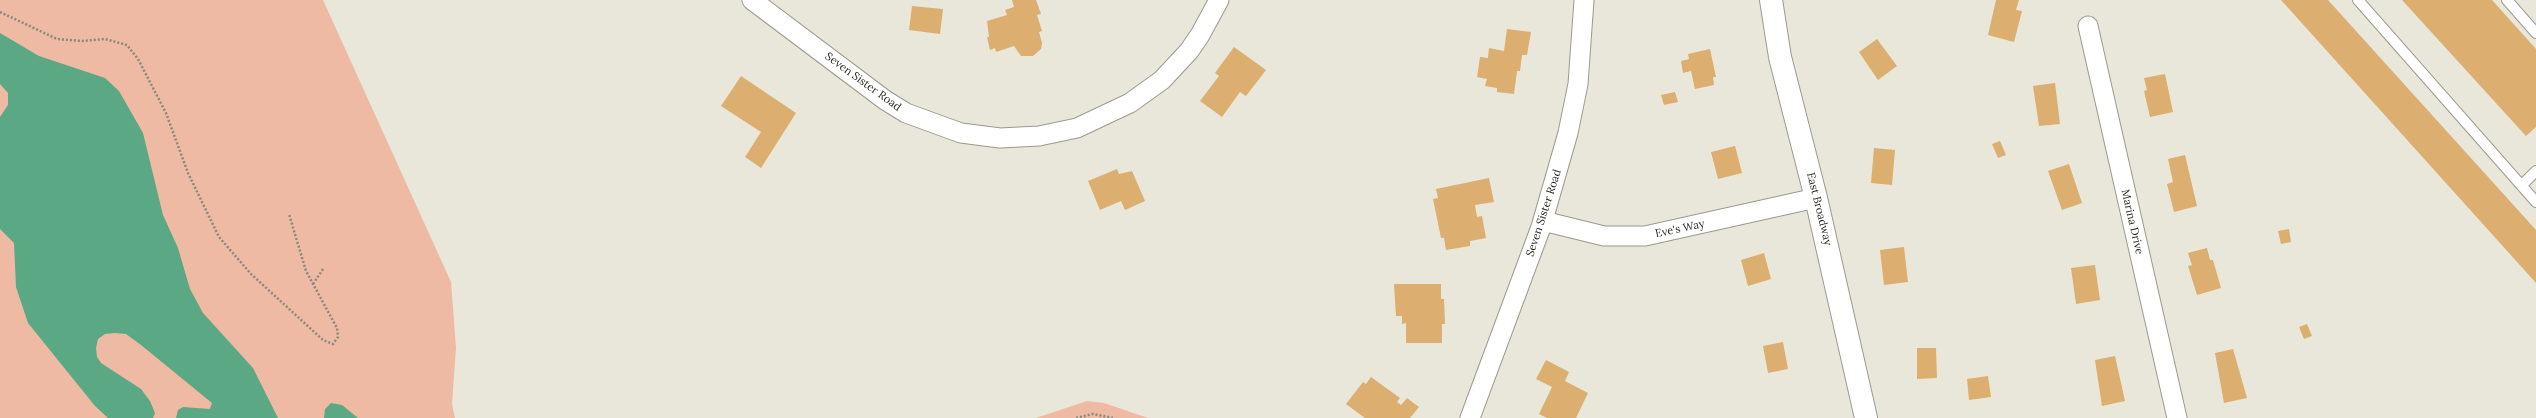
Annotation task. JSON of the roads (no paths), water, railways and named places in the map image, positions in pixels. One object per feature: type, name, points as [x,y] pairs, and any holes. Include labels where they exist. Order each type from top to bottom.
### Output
[{"type":"street","name":"Seven Sister Road","points":[[752,0],[885,100],[906,113],[961,133],[1000,138],[1039,136],[1077,128],[1130,103],[1162,80],[1188,51],[1200,35],[1219,0]]},
{"type":"street","name":"Seven Sister Road","points":[[1470,418],[1543,221],[1568,133],[1578,84],[1584,0]]},
{"type":"street","name":"East Broadway","points":[[1770,0],[1780,57],[1816,198],[1866,418]]},
{"type":"street","name":"Marina Drive","points":[[2088,26],[2177,418]]},
{"type":"street","name":"Eve's Way","points":[[1543,221],[1597,235],[1638,236],[1679,230],[1816,198]]},
{"type":"lane","points":[[2358,0],[2536,202]]},
{"type":"lane","points":[[2507,0],[2536,33]]},
{"type":"lane","points":[[2522,185],[2536,171]]}]
